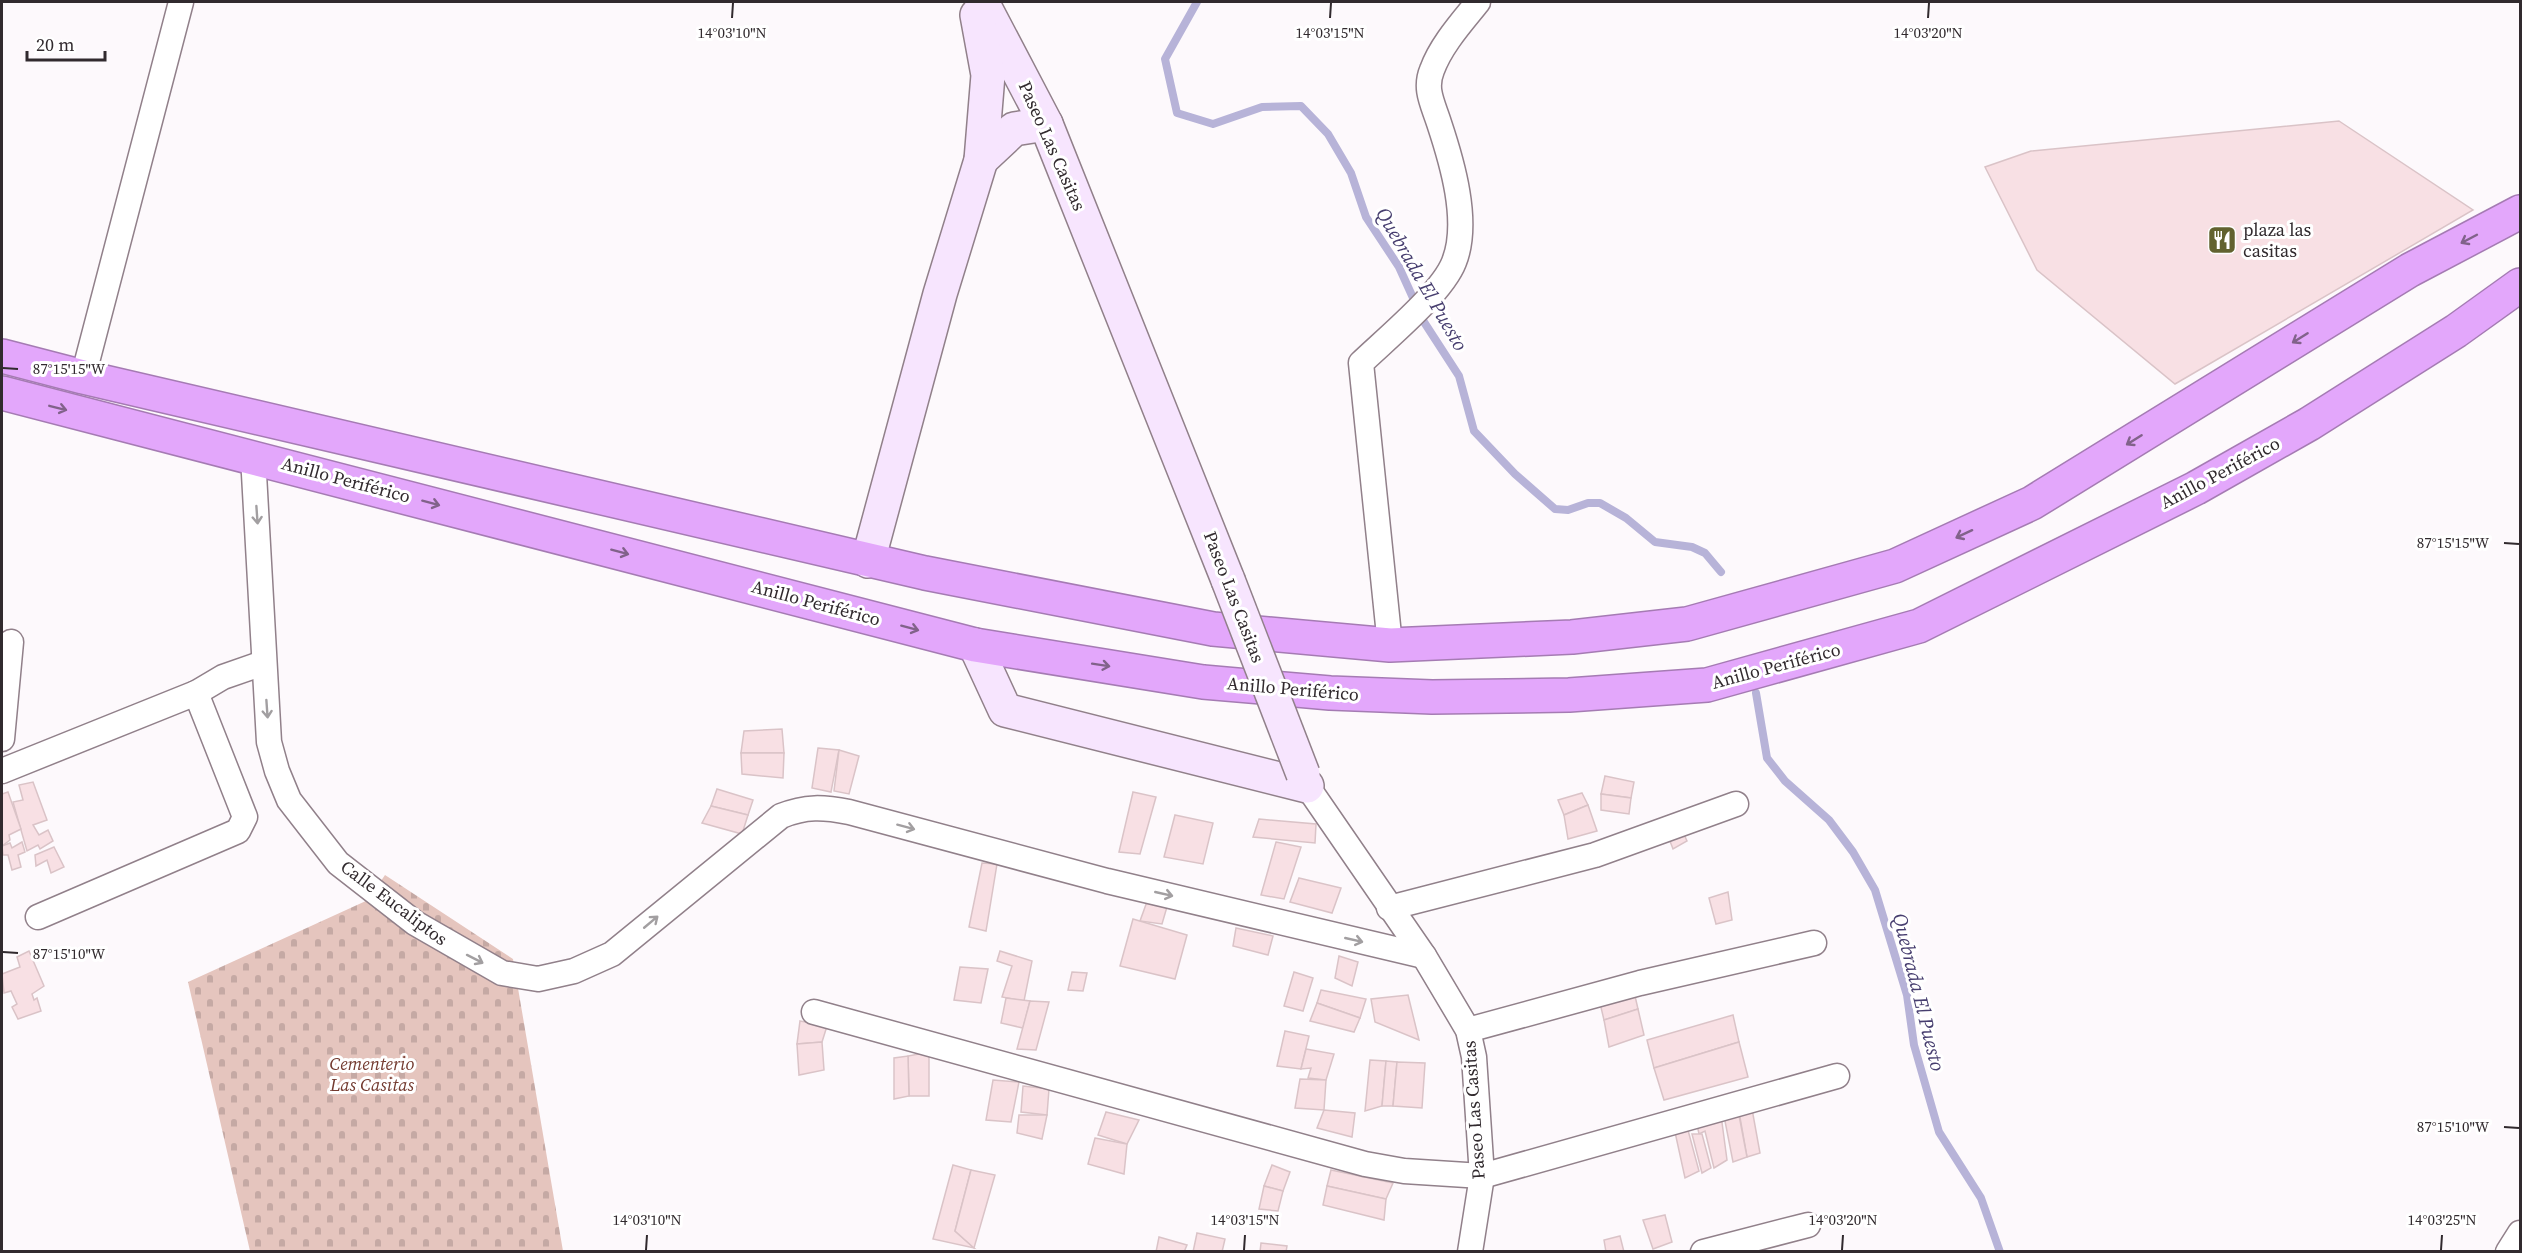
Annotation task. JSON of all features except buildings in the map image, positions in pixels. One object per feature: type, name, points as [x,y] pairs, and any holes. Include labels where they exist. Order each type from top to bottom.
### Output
[{"type":"highway","points":[[2,356],[868,561],[1213,629],[1390,645],[1572,637],[1687,624],[1895,566],[2032,503],[2410,270],[2520,212]]},
{"type":"highway","name":"Anillo Periférico","points":[[2,393],[253,456],[975,645],[1203,682],[1330,693],[1432,697],[1569,695],[1707,685],[1919,626],[2196,488],[2299,430],[2456,331],[2520,285]]},
{"type":"street","points":[[83,377],[181,2]]},
{"type":"street","points":[[868,561],[940,294],[981,160],[988,75],[975,2]]},
{"type":"street","name":"Paseo Las Casitas","points":[[982,2],[1046,124],[1228,580],[1305,780],[1389,908],[1424,956],[1468,1030],[1474,1057],[1482,1176],[1470,1251]]},
{"type":"street","points":[[1390,645],[1361,363],[1445,280],[1455,261],[1460,215],[1456,181],[1429,97],[1429,82],[1432,69],[1446,44],[1478,2]]},
{"type":"street","points":[[981,160],[1014,129],[1046,124]]},
{"type":"street","name":"Calle Eucaliptos","points":[[253,456],[269,742],[289,800],[338,863],[415,923],[502,973],[537,979],[574,971],[612,954],[781,816],[801,808],[819,807],[849,812],[1107,881],[1424,956]]},
{"type":"street","points":[[2,739],[11,642]]},
{"type":"street","points":[[975,645],[1005,710],[1305,780]]},
{"type":"street","points":[[2,771],[196,693],[223,677],[263,663]]},
{"type":"street","points":[[38,917],[238,831],[244,824],[245,817],[196,693]]},
{"type":"street","points":[[1389,908],[1595,855],[1736,804]]},
{"type":"street","points":[[1468,1030],[1640,983],[1814,943]]},
{"type":"street","points":[[813,1012],[1365,1164],[1404,1171],[1482,1176],[1837,1076]]},
{"type":"street","points":[[1703,1251],[1808,1225]]},
{"type":"street","points":[[2508,1251],[2520,1233]]},
{"type":"green space","name":"Cementerio Las Casitas","points":[[385,875],[513,959],[563,1251],[250,1251],[188,982],[368,900]]},
{"type":"waterway","name":"Quebrada El Puesto","points":[[1197,2],[1165,59],[1177,113],[1213,124],[1262,107],[1301,106],[1328,134],[1351,173],[1366,217],[1399,267],[1424,322],[1459,376],[1474,431],[1515,474],[1555,509],[1568,510],[1588,503],[1600,503],[1626,518],[1655,542],[1692,547],[1705,553],[1721,572]]},
{"type":"waterway","name":"Quebrada El Puesto","points":[[1756,693],[1767,758],[1785,781],[1829,820],[1853,852],[1875,890],[1907,995],[1914,1045],[1939,1132],[1981,1198],[2000,1252]]},
{"type":"place","name":"plaza las casitas","points":[[2222,240]]}]
